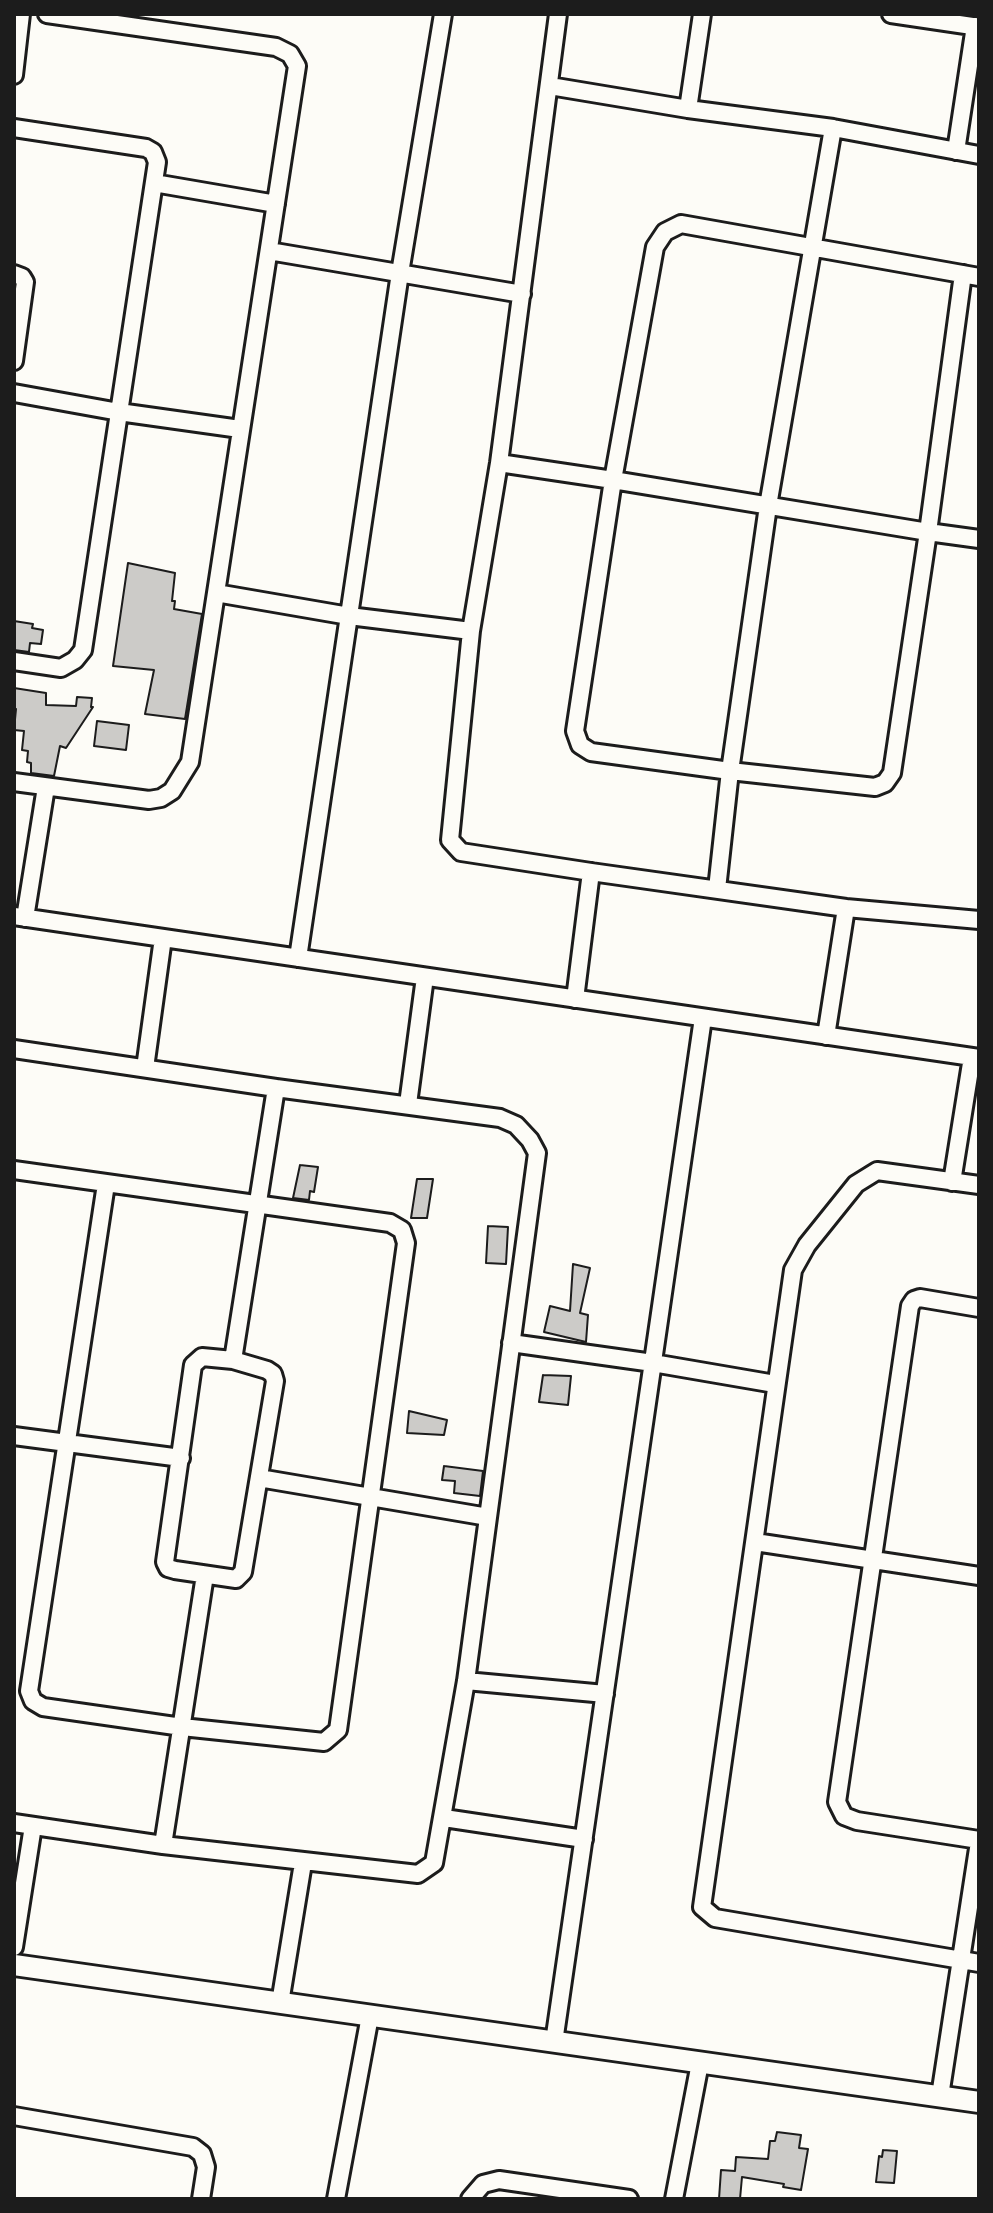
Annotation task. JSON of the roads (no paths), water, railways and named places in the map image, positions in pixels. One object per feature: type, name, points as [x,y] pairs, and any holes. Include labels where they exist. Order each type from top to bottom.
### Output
[{"type":"street","points":[[14,75],[21,14]]},
{"type":"street","points":[[14,782],[149,800],[161,798],[172,791],[190,762],[297,66],[290,54],[276,47],[149,21],[47,14]]},
{"type":"street","points":[[298,958],[400,273],[443,14]]},
{"type":"street","points":[[558,14],[499,463],[471,631],[450,840],[461,852],[591,872],[846,908],[979,920]]},
{"type":"street","points":[[688,109],[702,14]]},
{"type":"street","points":[[891,14],[977,27],[956,151]]},
{"type":"street","points":[[550,86],[688,109],[833,128],[979,155]]},
{"type":"street","points":[[14,128],[146,148],[153,152],[157,162],[83,650],[75,660],[61,668],[14,661]]},
{"type":"street","points":[[717,889],[730,771],[768,506],[833,128]]},
{"type":"street","points":[[154,183],[276,204]]},
{"type":"street","points":[[681,224],[971,276],[892,773],[885,783],[875,787],[730,771],[591,752],[580,745],[575,731],[613,480],[655,247],[665,232],[681,224]]},
{"type":"street","points":[[269,251],[522,294]]},
{"type":"street","points":[[14,274],[25,282],[14,361]]},
{"type":"street","points":[[14,393],[240,429]]},
{"type":"street","points":[[499,463],[979,539]]},
{"type":"street","points":[[216,593],[349,616],[471,631]]},
{"type":"street","points":[[46,787],[20,917],[976,1058],[952,1182]]},
{"type":"street","points":[[575,999],[591,872]]},
{"type":"street","points":[[826,1036],[846,908]]},
{"type":"street","points":[[145,1068],[163,938]]},
{"type":"street","points":[[408,1104],[425,977]]},
{"type":"street","points":[[554,2042],[703,1018]]},
{"type":"street","points":[[14,1049],[500,1118],[516,1125],[537,1153],[466,1681],[434,1863],[418,1874],[303,1863],[14,1823]]},
{"type":"street","points":[[233,1360],[276,1088]]},
{"type":"street","points":[[14,1170],[390,1223],[402,1230],[406,1243],[338,1730],[324,1742],[182,1727],[43,1707],[33,1701],[29,1691],[106,1184]]},
{"type":"street","points":[[979,1185],[877,1171],[856,1184],[807,1245],[793,1270],[702,1907],[715,1918],[979,1963]]},
{"type":"street","points":[[940,2096],[979,1841],[857,1821],[844,1816],[837,1802],[910,1306],[920,1298],[979,1308]]},
{"type":"street","points":[[511,1343],[775,1384]]},
{"type":"street","points":[[202,1357],[233,1360],[273,1374],[275,1381],[243,1572],[236,1579],[168,1568],[165,1562],[181,1458],[193,1365],[202,1357]]},
{"type":"street","points":[[14,1436],[181,1458]]},
{"type":"street","points":[[259,1478],[488,1517]]},
{"type":"street","points":[[755,1542],[979,1576]]},
{"type":"street","points":[[163,1845],[205,1575]]},
{"type":"street","points":[[466,1681],[605,1694]]},
{"type":"street","points":[[444,1818],[584,1839]]},
{"type":"street","points":[[14,1947],[33,1826]]},
{"type":"street","points":[[280,2003],[303,1863]]},
{"type":"street","points":[[14,1965],[979,2102]]},
{"type":"street","points":[[336,2199],[370,2016]]},
{"type":"street","points":[[674,2199],[700,2063]]},
{"type":"street","points":[[14,2116],[193,2147],[202,2154],[206,2167],[201,2199]]},
{"type":"street","points":[[470,2199],[483,2184],[499,2180],[629,2199]]}]
